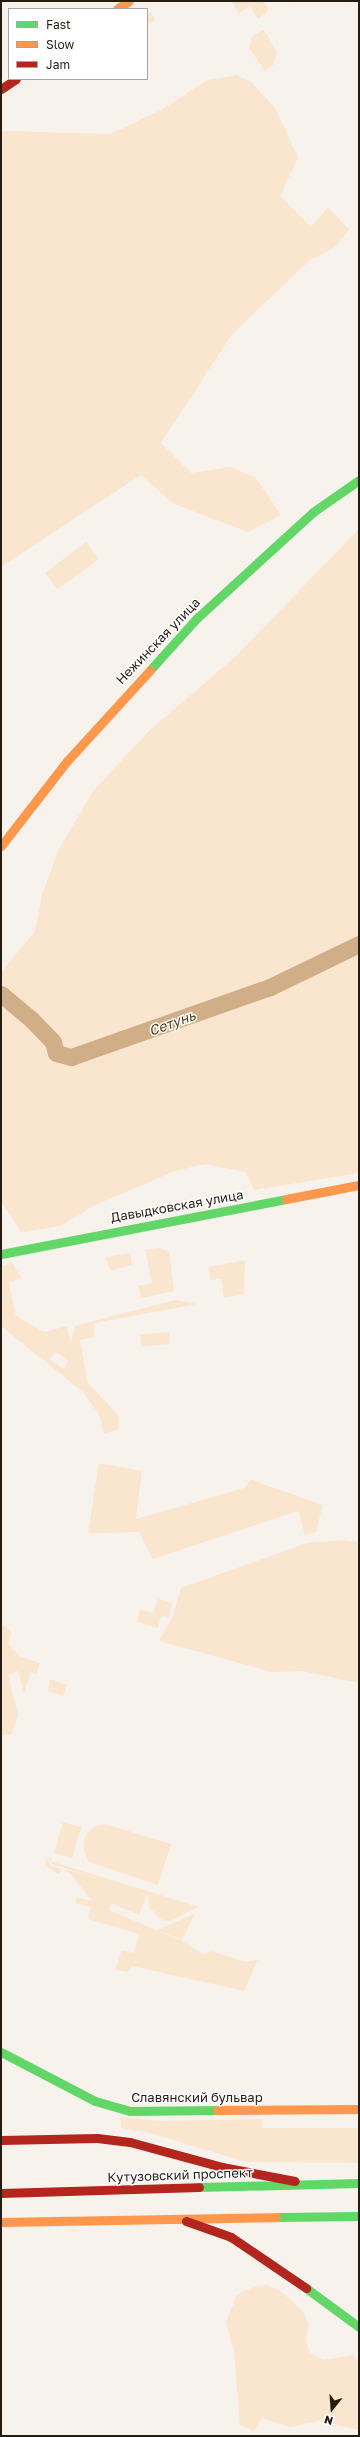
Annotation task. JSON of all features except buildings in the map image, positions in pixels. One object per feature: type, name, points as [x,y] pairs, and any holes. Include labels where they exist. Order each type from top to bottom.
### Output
[{"type":"street","points":[[118,8],[129,1]]},
{"type":"street","points":[[1,89],[14,80]]},
{"type":"street","name":"Нежинская улица","points":[[1,846],[66,761],[192,624],[313,512],[359,480]]},
{"type":"street","name":"Давыдковская улица","points":[[1,1254],[359,1185]]},
{"type":"street","name":"Славянский бульвар","points":[[1,2052],[95,2101],[130,2111],[359,2109]]},
{"type":"street","points":[[1,2140],[97,2138],[130,2142],[222,2167],[306,2183]]},
{"type":"street","name":"Кутузовский проспект","points":[[1,2193],[306,2183],[359,2183]]},
{"type":"street","points":[[1,2222],[359,2216]]},
{"type":"street","points":[[178,2219],[237,2240],[359,2327]]},
{"type":"shaded area","points":[[231,1],[263,1],[269,10],[258,19],[250,6],[239,13]]},
{"type":"shaded area","points":[[151,12],[155,21],[148,24],[148,14]]},
{"type":"shaded area","points":[[264,30],[277,52],[274,64],[265,71],[249,48],[252,36]]},
{"type":"shaded area","points":[[237,75],[251,82],[276,109],[298,158],[280,196],[311,227],[328,207],[349,229],[335,247],[309,261],[232,334],[161,443],[191,473],[230,467],[255,477],[281,515],[248,532],[174,504],[141,475],[1,567],[1,131],[111,134],[163,109],[207,80]]},
{"type":"shaded area","points":[[359,529],[359,1173],[254,1190],[246,1172],[205,1164],[175,1171],[95,1205],[60,1226],[21,1232],[1,1201],[1,972],[35,931],[42,895],[58,851],[93,791],[150,730],[235,657]]},
{"type":"shaded area","points":[[86,542],[99,559],[58,589],[45,573]]},
{"type":"shaded area","points":[[160,1248],[169,1252],[174,1291],[141,1298],[138,1286],[152,1283],[145,1250]]},
{"type":"shaded area","points":[[130,1253],[132,1265],[110,1271],[106,1257]]},
{"type":"shaded area","points":[[245,1260],[244,1294],[224,1298],[221,1279],[211,1280],[208,1267]]},
{"type":"shaded area","points":[[13,1264],[21,1278],[9,1283],[16,1316],[44,1332],[67,1326],[71,1342],[75,1326],[175,1300],[197,1304],[94,1323],[94,1337],[80,1340],[88,1383],[118,1415],[119,1429],[104,1434],[100,1416],[83,1392],[1,1326],[1,1266]],"holes":[[[56,1352],[68,1361],[63,1369],[50,1359]]]},
{"type":"shaded area","points":[[169,1332],[170,1344],[141,1346],[140,1335]]},
{"type":"shaded area","points":[[99,1463],[142,1471],[136,1519],[244,1488],[251,1480],[323,1505],[316,1532],[305,1535],[298,1511],[153,1559],[139,1532],[88,1533]]},
{"type":"shaded area","points":[[344,1540],[359,1542],[359,1683],[302,1671],[272,1672],[159,1641],[173,1616],[181,1588],[307,1543]]},
{"type":"shaded area","points":[[158,1599],[172,1603],[169,1617],[161,1616],[158,1628],[137,1622],[140,1610],[154,1613]]},
{"type":"shaded area","points":[[1,1622],[11,1632],[9,1644],[12,1649],[21,1657],[40,1663],[36,1674],[31,1672],[24,1693],[18,1671],[8,1674],[18,1715],[11,1735],[1,1735]]},
{"type":"shaded area","points":[[50,1679],[67,1685],[63,1696],[48,1691]]},
{"type":"shaded area","points":[[63,1822],[81,1827],[72,1858],[54,1853]]},
{"type":"shaded area","points":[[105,1824],[171,1844],[158,1885],[89,1862],[84,1852],[84,1839],[93,1827]]},
{"type":"shaded area","points":[[51,1856],[50,1861],[199,1907],[170,1921],[162,1920],[149,1907],[148,1896],[52,1864],[49,1860]]},
{"type":"shaded area","points":[[47,1859],[51,1866],[62,1869],[59,1874],[44,1865]]},
{"type":"shaded area","points":[[62,1869],[119,1884],[147,1896],[139,1915],[111,1903],[109,1910],[182,1941],[204,1955],[211,1951],[246,1962],[258,1959],[244,1991],[132,1966],[128,1972],[115,1970],[122,1950],[134,1953],[139,1934],[88,1919],[90,1907],[76,1903],[76,1897],[92,1901],[71,1874]]},
{"type":"shaded area","points":[[195,1914],[182,1940],[157,1930]]},
{"type":"shaded area","points":[[120,2117],[158,2121],[262,2119],[262,2128],[359,2128],[359,2163],[246,2162],[147,2132],[121,2128]]},
{"type":"shaded area","points":[[268,2285],[282,2292],[303,2312],[309,2324],[306,2339],[310,2353],[323,2360],[353,2355],[359,2361],[359,2430],[319,2421],[290,2427],[262,2418],[254,2431],[240,2425],[234,2351],[226,2322],[237,2295],[255,2286]]},
{"type":"waterway","name":"Сетунь","points":[[1,994],[31,1019],[53,1042],[56,1053],[71,1057],[270,987],[359,944]]},
{"type":"traffic: fast","points":[[150,670],[197,618],[313,512],[359,480]]},
{"type":"traffic: fast","points":[[1,1254],[286,1199]]},
{"type":"traffic: fast","points":[[1,2052],[95,2101],[130,2111],[217,2110]]},
{"type":"traffic: fast","points":[[199,2187],[359,2183]]},
{"type":"traffic: fast","points":[[276,2217],[359,2216]]},
{"type":"traffic: fast","points":[[306,2288],[359,2327]]},
{"type":"traffic: slow","points":[[118,8],[129,1]]},
{"type":"traffic: slow","points":[[1,846],[67,761],[150,670]]},
{"type":"traffic: slow","points":[[286,1199],[359,1185]]},
{"type":"traffic: slow","points":[[217,2110],[359,2109]]},
{"type":"traffic: slow","points":[[1,2222],[276,2217]]},
{"type":"traffic: jam","points":[[1,89],[14,80]]},
{"type":"traffic: jam","points":[[1,2140],[97,2138],[130,2142],[222,2167],[295,2181]]},
{"type":"traffic: jam","points":[[1,2193],[199,2187]]},
{"type":"traffic: jam","points":[[186,2221],[231,2237],[306,2288]]}]
